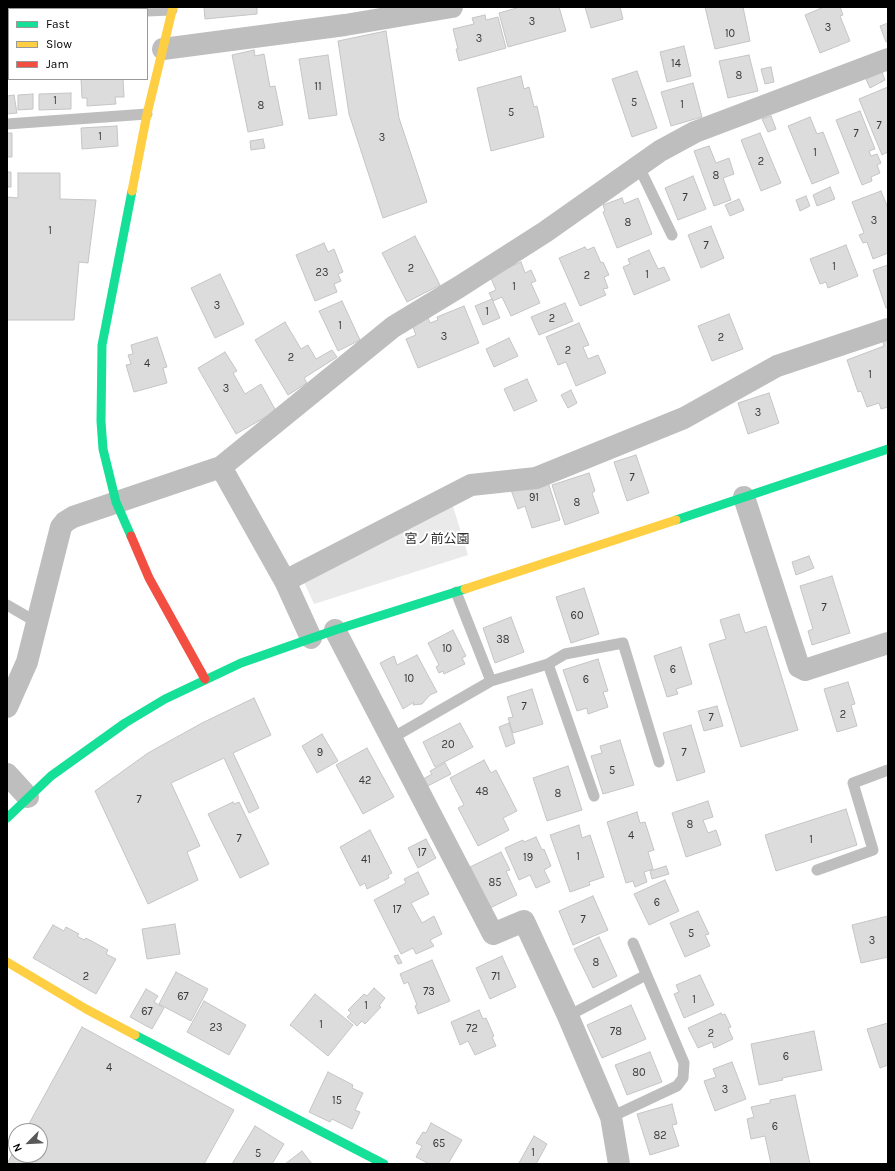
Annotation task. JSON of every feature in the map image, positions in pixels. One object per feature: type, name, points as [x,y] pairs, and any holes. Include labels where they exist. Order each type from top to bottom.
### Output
[{"type":"street","points":[[163,49],[345,25],[452,7]]},
{"type":"street","points":[[172,8],[148,114],[102,345],[100,407],[103,449],[116,502],[149,578],[205,679]]},
{"type":"street","points":[[7,707],[27,662],[61,528],[64,522],[116,502],[221,467],[393,326],[459,288],[545,232],[660,151],[695,132],[888,59]]},
{"type":"street","points":[[285,581],[471,485],[536,478],[684,418],[777,366],[888,329]]},
{"type":"street","points":[[7,818],[51,776],[125,723],[165,699],[205,679],[265,653],[456,592],[888,449]]},
{"type":"street","points":[[221,467],[285,581],[311,638]]},
{"type":"street","points":[[744,497],[799,667],[805,670],[888,643]]},
{"type":"street","points":[[335,630],[493,934],[524,921],[568,1016],[611,1117],[619,1164]]},
{"type":"street","points":[[7,774],[28,797]]},
{"type":"street","points":[[7,962],[86,1009],[384,1164]]},
{"type":"lane","points":[[148,11],[172,8]]},
{"type":"lane","points":[[7,124],[148,114]]},
{"type":"lane","points":[[639,167],[672,235]]},
{"type":"lane","points":[[456,592],[491,681]]},
{"type":"lane","points":[[7,605],[38,623]]},
{"type":"lane","points":[[392,738],[491,681],[548,664],[565,654],[623,643],[659,762]]},
{"type":"lane","points":[[548,664],[594,796]]},
{"type":"lane","points":[[817,870],[872,850],[853,783],[888,770]]},
{"type":"lane","points":[[611,1117],[677,1086],[683,1078],[684,1063],[633,943]]},
{"type":"lane","points":[[568,1016],[646,975]]},
{"type":"green space","name":"宮ノ前公園","points":[[452,503],[468,555],[314,604],[304,582]]},
{"type":"building","points":[[204,7],[257,7],[257,14],[205,19]]},
{"type":"building","points":[[520,7],[559,7],[566,31],[508,47],[499,13]]},
{"type":"building","points":[[585,7],[620,7],[623,19],[591,28]]},
{"type":"building","points":[[705,7],[743,7],[750,41],[715,49]]},
{"type":"building","points":[[824,7],[840,7],[843,15],[840,16],[850,41],[820,53],[805,15]]},
{"type":"building","points":[[485,15],[486,20],[498,17],[506,48],[459,61],[456,49],[458,49],[453,29],[474,24],[472,18]]},
{"type":"building","points":[[888,23],[888,41],[886,42],[880,26]]},
{"type":"building","points":[[386,31],[399,118],[427,202],[383,218],[349,114],[338,41]]},
{"type":"building","points":[[684,46],[691,76],[667,82],[660,52]]},
{"type":"building","points":[[254,50],[255,56],[264,54],[270,87],[275,86],[283,125],[248,132],[232,55]]},
{"type":"building","points":[[328,55],[337,115],[309,119],[299,59]]},
{"type":"building","points":[[749,55],[758,91],[728,98],[719,61]]},
{"type":"building","points":[[771,67],[774,82],[765,84],[761,69]]},
{"type":"building","points":[[637,71],[657,128],[632,137],[612,79]]},
{"type":"building","points":[[882,72],[885,80],[870,88],[866,79]]},
{"type":"building","points":[[521,76],[524,89],[529,87],[534,107],[537,106],[544,137],[491,151],[477,88]]},
{"type":"building","points":[[81,80],[123,80],[124,97],[115,97],[116,104],[87,106],[87,98],[82,98]]},
{"type":"building","points":[[693,83],[702,117],[671,126],[661,92]]},
{"type":"building","points":[[888,87],[888,152],[882,155],[859,99]]},
{"type":"building","points":[[71,93],[71,109],[39,110],[39,94]]},
{"type":"building","points":[[33,94],[33,109],[18,110],[18,95]]},
{"type":"building","points":[[14,95],[17,113],[7,114],[7,96]]},
{"type":"building","points":[[860,111],[875,149],[869,151],[871,156],[877,154],[881,163],[877,165],[880,173],[871,177],[872,181],[862,185],[836,120]]},
{"type":"building","points":[[771,116],[776,129],[768,132],[762,119]]},
{"type":"building","points":[[810,117],[817,134],[823,132],[839,173],[812,184],[788,126]]},
{"type":"building","points":[[117,126],[118,146],[82,149],[81,128]]},
{"type":"building","points":[[7,133],[12,133],[12,157],[7,157]]},
{"type":"building","points":[[760,133],[781,183],[761,191],[741,140]]},
{"type":"building","points":[[263,139],[265,148],[251,150],[250,141]]},
{"type":"building","points":[[709,146],[716,163],[729,158],[734,174],[723,178],[731,200],[714,206],[694,151]]},
{"type":"building","points":[[7,172],[11,172],[11,187],[7,187]]},
{"type":"building","points":[[18,173],[60,173],[60,199],[96,200],[88,263],[79,262],[74,320],[7,320],[7,197],[18,198]]},
{"type":"building","points":[[693,176],[706,209],[678,220],[665,188]]},
{"type":"building","points":[[830,187],[835,199],[817,206],[813,195]]},
{"type":"building","points":[[881,191],[888,208],[888,253],[873,259],[867,242],[863,243],[859,235],[864,233],[852,202]]},
{"type":"building","points":[[806,196],[810,206],[800,211],[796,200]]},
{"type":"building","points":[[622,198],[624,204],[638,198],[652,234],[617,248],[603,212],[605,211],[603,205]]},
{"type":"building","points":[[739,199],[744,210],[730,216],[725,205]]},
{"type":"building","points":[[711,226],[724,258],[701,268],[688,235]]},
{"type":"building","points":[[415,236],[440,285],[407,302],[382,253]]},
{"type":"building","points":[[324,243],[328,252],[334,249],[343,272],[338,274],[341,281],[334,284],[337,292],[315,301],[296,255]]},
{"type":"building","points":[[846,245],[858,276],[828,288],[826,282],[820,284],[810,259]]},
{"type":"building","points":[[585,247],[587,250],[594,247],[601,263],[603,262],[609,275],[604,277],[608,288],[603,289],[606,295],[580,306],[559,258]]},
{"type":"building","points":[[649,250],[658,269],[664,267],[670,280],[634,295],[623,267],[630,264],[628,259]]},
{"type":"building","points":[[521,262],[525,273],[531,270],[536,281],[531,283],[540,303],[511,316],[502,297],[493,301],[489,293],[496,290],[490,276]]},
{"type":"building","points":[[888,265],[888,308],[886,308],[873,270]]},
{"type":"building","points":[[220,274],[244,324],[215,338],[191,288]]},
{"type":"building","points":[[492,299],[500,318],[483,325],[475,306]]},
{"type":"building","points":[[342,301],[360,340],[338,351],[319,311]]},
{"type":"building","points":[[565,303],[573,321],[539,335],[531,317]]},
{"type":"building","points":[[464,306],[479,343],[418,368],[406,339],[416,335],[412,325],[428,318],[430,323],[438,320],[437,317]]},
{"type":"building","points":[[729,314],[743,349],[712,361],[698,326]]},
{"type":"building","points":[[285,322],[301,349],[308,345],[316,359],[332,350],[337,357],[304,378],[307,383],[288,395],[255,340]]},
{"type":"building","points":[[579,323],[589,345],[583,347],[588,359],[598,355],[606,373],[576,386],[566,362],[558,365],[546,337]]},
{"type":"building","points":[[157,337],[167,367],[163,368],[167,383],[134,392],[126,365],[131,364],[128,355],[133,354],[131,345]]},
{"type":"building","points":[[509,338],[518,356],[494,367],[486,349]]},
{"type":"building","points":[[888,340],[888,407],[881,409],[879,403],[867,407],[861,391],[858,392],[847,360],[884,346],[883,342]]},
{"type":"building","points":[[225,352],[237,371],[233,373],[245,394],[261,384],[276,411],[236,434],[198,368]]},
{"type":"building","points":[[527,379],[537,401],[514,411],[504,389]]},
{"type":"building","points":[[571,390],[577,403],[568,408],[561,395]]},
{"type":"building","points":[[769,393],[779,423],[748,434],[738,403]]},
{"type":"building","points":[[636,455],[649,493],[627,501],[614,462]]},
{"type":"building","points":[[589,473],[595,491],[592,493],[599,513],[565,525],[552,485]]},
{"type":"building","points":[[548,482],[560,520],[532,528],[525,506],[518,509],[511,490]]},
{"type":"building","points":[[809,556],[814,568],[796,575],[792,562]]},
{"type":"building","points":[[832,576],[850,633],[812,645],[808,631],[813,629],[800,586]]},
{"type":"building","points":[[584,588],[599,634],[571,643],[556,597]]},
{"type":"building","points":[[739,614],[745,633],[766,626],[798,730],[741,747],[709,644],[726,639],[720,620]]},
{"type":"building","points":[[511,617],[524,652],[495,663],[483,628]]},
{"type":"building","points":[[453,630],[466,656],[462,658],[465,664],[444,674],[443,671],[439,673],[436,667],[439,665],[428,643]]},
{"type":"building","points":[[681,647],[692,684],[676,689],[678,694],[667,697],[654,656]]},
{"type":"building","points":[[417,655],[437,692],[430,695],[422,704],[413,705],[414,702],[403,709],[380,663],[394,656],[397,665]]},
{"type":"building","points":[[598,659],[608,691],[603,692],[608,707],[588,714],[587,708],[577,711],[563,670]]},
{"type":"building","points":[[848,682],[855,704],[851,705],[857,726],[837,732],[824,689]]},
{"type":"building","points":[[532,689],[543,724],[513,733],[508,718],[513,717],[507,697]]},
{"type":"building","points":[[254,698],[271,735],[233,753],[259,808],[249,813],[224,758],[171,783],[200,846],[187,852],[198,880],[148,904],[95,791],[148,753],[202,723]]},
{"type":"building","points":[[717,706],[723,726],[704,731],[698,711]]},
{"type":"building","points":[[460,723],[473,747],[435,767],[423,742]]},
{"type":"building","points":[[509,723],[515,743],[506,747],[499,727]]},
{"type":"building","points":[[691,725],[705,772],[677,781],[663,733]]},
{"type":"building","points":[[322,734],[338,761],[317,773],[302,746]]},
{"type":"building","points":[[620,740],[634,785],[603,794],[591,756],[602,753],[600,746]]},
{"type":"building","points":[[367,748],[394,797],[363,814],[336,765]]},
{"type":"building","points":[[484,760],[491,773],[496,770],[517,811],[503,818],[509,830],[478,846],[458,808],[464,805],[450,778]]},
{"type":"building","points":[[445,763],[451,774],[422,789],[418,782],[432,774],[430,771]]},
{"type":"building","points":[[568,766],[582,810],[547,821],[533,778]]},
{"type":"building","points":[[708,801],[713,817],[703,820],[708,833],[716,830],[721,845],[686,857],[672,813]]},
{"type":"building","points":[[233,802],[234,804],[239,802],[269,864],[240,878],[208,814]]},
{"type":"building","points":[[846,809],[857,845],[776,871],[765,835]]},
{"type":"building","points":[[637,812],[640,823],[645,822],[654,850],[648,852],[653,869],[644,872],[647,882],[635,887],[633,881],[626,883],[607,822]]},
{"type":"building","points":[[579,825],[582,838],[590,835],[604,877],[589,882],[590,885],[570,892],[550,835]]},
{"type":"building","points":[[370,830],[392,873],[388,875],[389,878],[367,889],[365,883],[360,886],[340,847]]},
{"type":"building","points":[[536,837],[542,850],[544,849],[551,866],[544,870],[550,882],[536,888],[530,875],[519,880],[505,848],[523,840],[524,842]]},
{"type":"building","points":[[426,839],[436,858],[418,868],[408,848]]},
{"type":"building","points":[[501,852],[510,870],[506,871],[517,895],[490,908],[470,867]]},
{"type":"building","points":[[666,866],[669,874],[652,879],[650,871]]},
{"type":"building","points":[[418,872],[429,894],[411,903],[422,923],[434,916],[442,934],[430,940],[434,946],[416,954],[413,948],[401,954],[374,900],[406,883],[404,879]]},
{"type":"building","points":[[665,880],[679,911],[649,925],[634,894]]},
{"type":"building","points":[[593,896],[608,930],[573,945],[559,911]]},
{"type":"building","points":[[698,911],[709,934],[705,935],[710,946],[685,957],[670,923]]},
{"type":"building","points":[[888,916],[888,957],[861,963],[852,925]]},
{"type":"building","points":[[175,924],[180,954],[147,959],[142,929]]},
{"type":"building","points":[[53,925],[64,931],[66,927],[79,934],[77,936],[84,940],[86,938],[108,950],[106,954],[116,959],[96,994],[33,958]]},
{"type":"building","points":[[599,937],[617,976],[593,988],[574,949]]},
{"type":"building","points":[[398,955],[402,963],[398,964],[394,956]]},
{"type":"building","points":[[502,956],[516,987],[490,999],[476,968]]},
{"type":"building","points":[[432,960],[450,1001],[418,1014],[415,1006],[417,1005],[408,982],[404,984],[400,974]]},
{"type":"building","points":[[176,972],[208,989],[191,1021],[159,1004]]},
{"type":"building","points":[[700,975],[714,1005],[684,1018],[674,994],[679,992],[676,985]]},
{"type":"building","points":[[374,988],[385,998],[379,1006],[381,1007],[365,1024],[362,1021],[357,1026],[347,1017],[351,1013],[348,1010],[364,994],[367,996]]},
{"type":"building","points":[[146,989],[158,996],[154,1002],[164,1008],[152,1029],[130,1017]]},
{"type":"building","points":[[315,994],[353,1025],[328,1056],[290,1025]]},
{"type":"building","points":[[204,1001],[246,1025],[229,1055],[187,1032]]},
{"type":"building","points":[[631,1005],[646,1039],[602,1058],[587,1025]]},
{"type":"building","points":[[479,1010],[483,1019],[486,1018],[494,1036],[492,1037],[496,1046],[475,1055],[468,1041],[460,1045],[451,1022]]},
{"type":"building","points":[[721,1013],[722,1015],[725,1014],[731,1027],[728,1028],[733,1039],[714,1048],[712,1042],[698,1048],[688,1028]]},
{"type":"building","points":[[888,1023],[888,1065],[880,1068],[867,1029]]},
{"type":"building","points":[[82,1027],[234,1110],[204,1164],[7,1164],[8,1162],[48,1163],[48,1123],[29,1123]]},
{"type":"building","points":[[814,1031],[822,1070],[782,1078],[783,1080],[759,1085],[751,1044]]},
{"type":"building","points":[[650,1052],[662,1082],[627,1095],[615,1065]]},
{"type":"building","points":[[732,1062],[746,1099],[715,1111],[704,1081],[716,1077],[713,1069]]},
{"type":"building","points":[[328,1072],[353,1085],[352,1088],[363,1093],[355,1110],[360,1112],[352,1129],[332,1119],[330,1122],[309,1112]]},
{"type":"building","points":[[795,1095],[810,1164],[771,1164],[765,1136],[751,1139],[747,1119],[754,1117],[751,1107],[770,1103],[770,1100]]},
{"type":"building","points":[[672,1104],[677,1124],[672,1125],[679,1146],[650,1155],[637,1114]]},
{"type":"building","points":[[431,1123],[462,1140],[448,1164],[429,1164],[416,1157],[422,1146],[416,1143],[423,1132],[426,1133]]},
{"type":"building","points":[[255,1126],[284,1144],[272,1164],[232,1164]]},
{"type":"building","points":[[534,1136],[547,1144],[536,1164],[519,1163]]},
{"type":"building","points":[[302,1151],[312,1164],[285,1164]]},
{"type":"traffic: fast","points":[[131,536],[116,502],[103,449],[101,421],[102,345],[132,191]]},
{"type":"traffic: fast","points":[[676,520],[888,449]]},
{"type":"traffic: fast","points":[[7,818],[51,776],[125,723],[165,699],[241,663],[335,630],[465,589]]},
{"type":"traffic: fast","points":[[135,1035],[384,1164]]},
{"type":"traffic: slow","points":[[132,191],[147,114],[173,7]]},
{"type":"traffic: slow","points":[[465,589],[676,520]]},
{"type":"traffic: slow","points":[[7,962],[86,1009],[135,1035]]},
{"type":"traffic: jam","points":[[131,536],[149,578],[205,679]]}]
